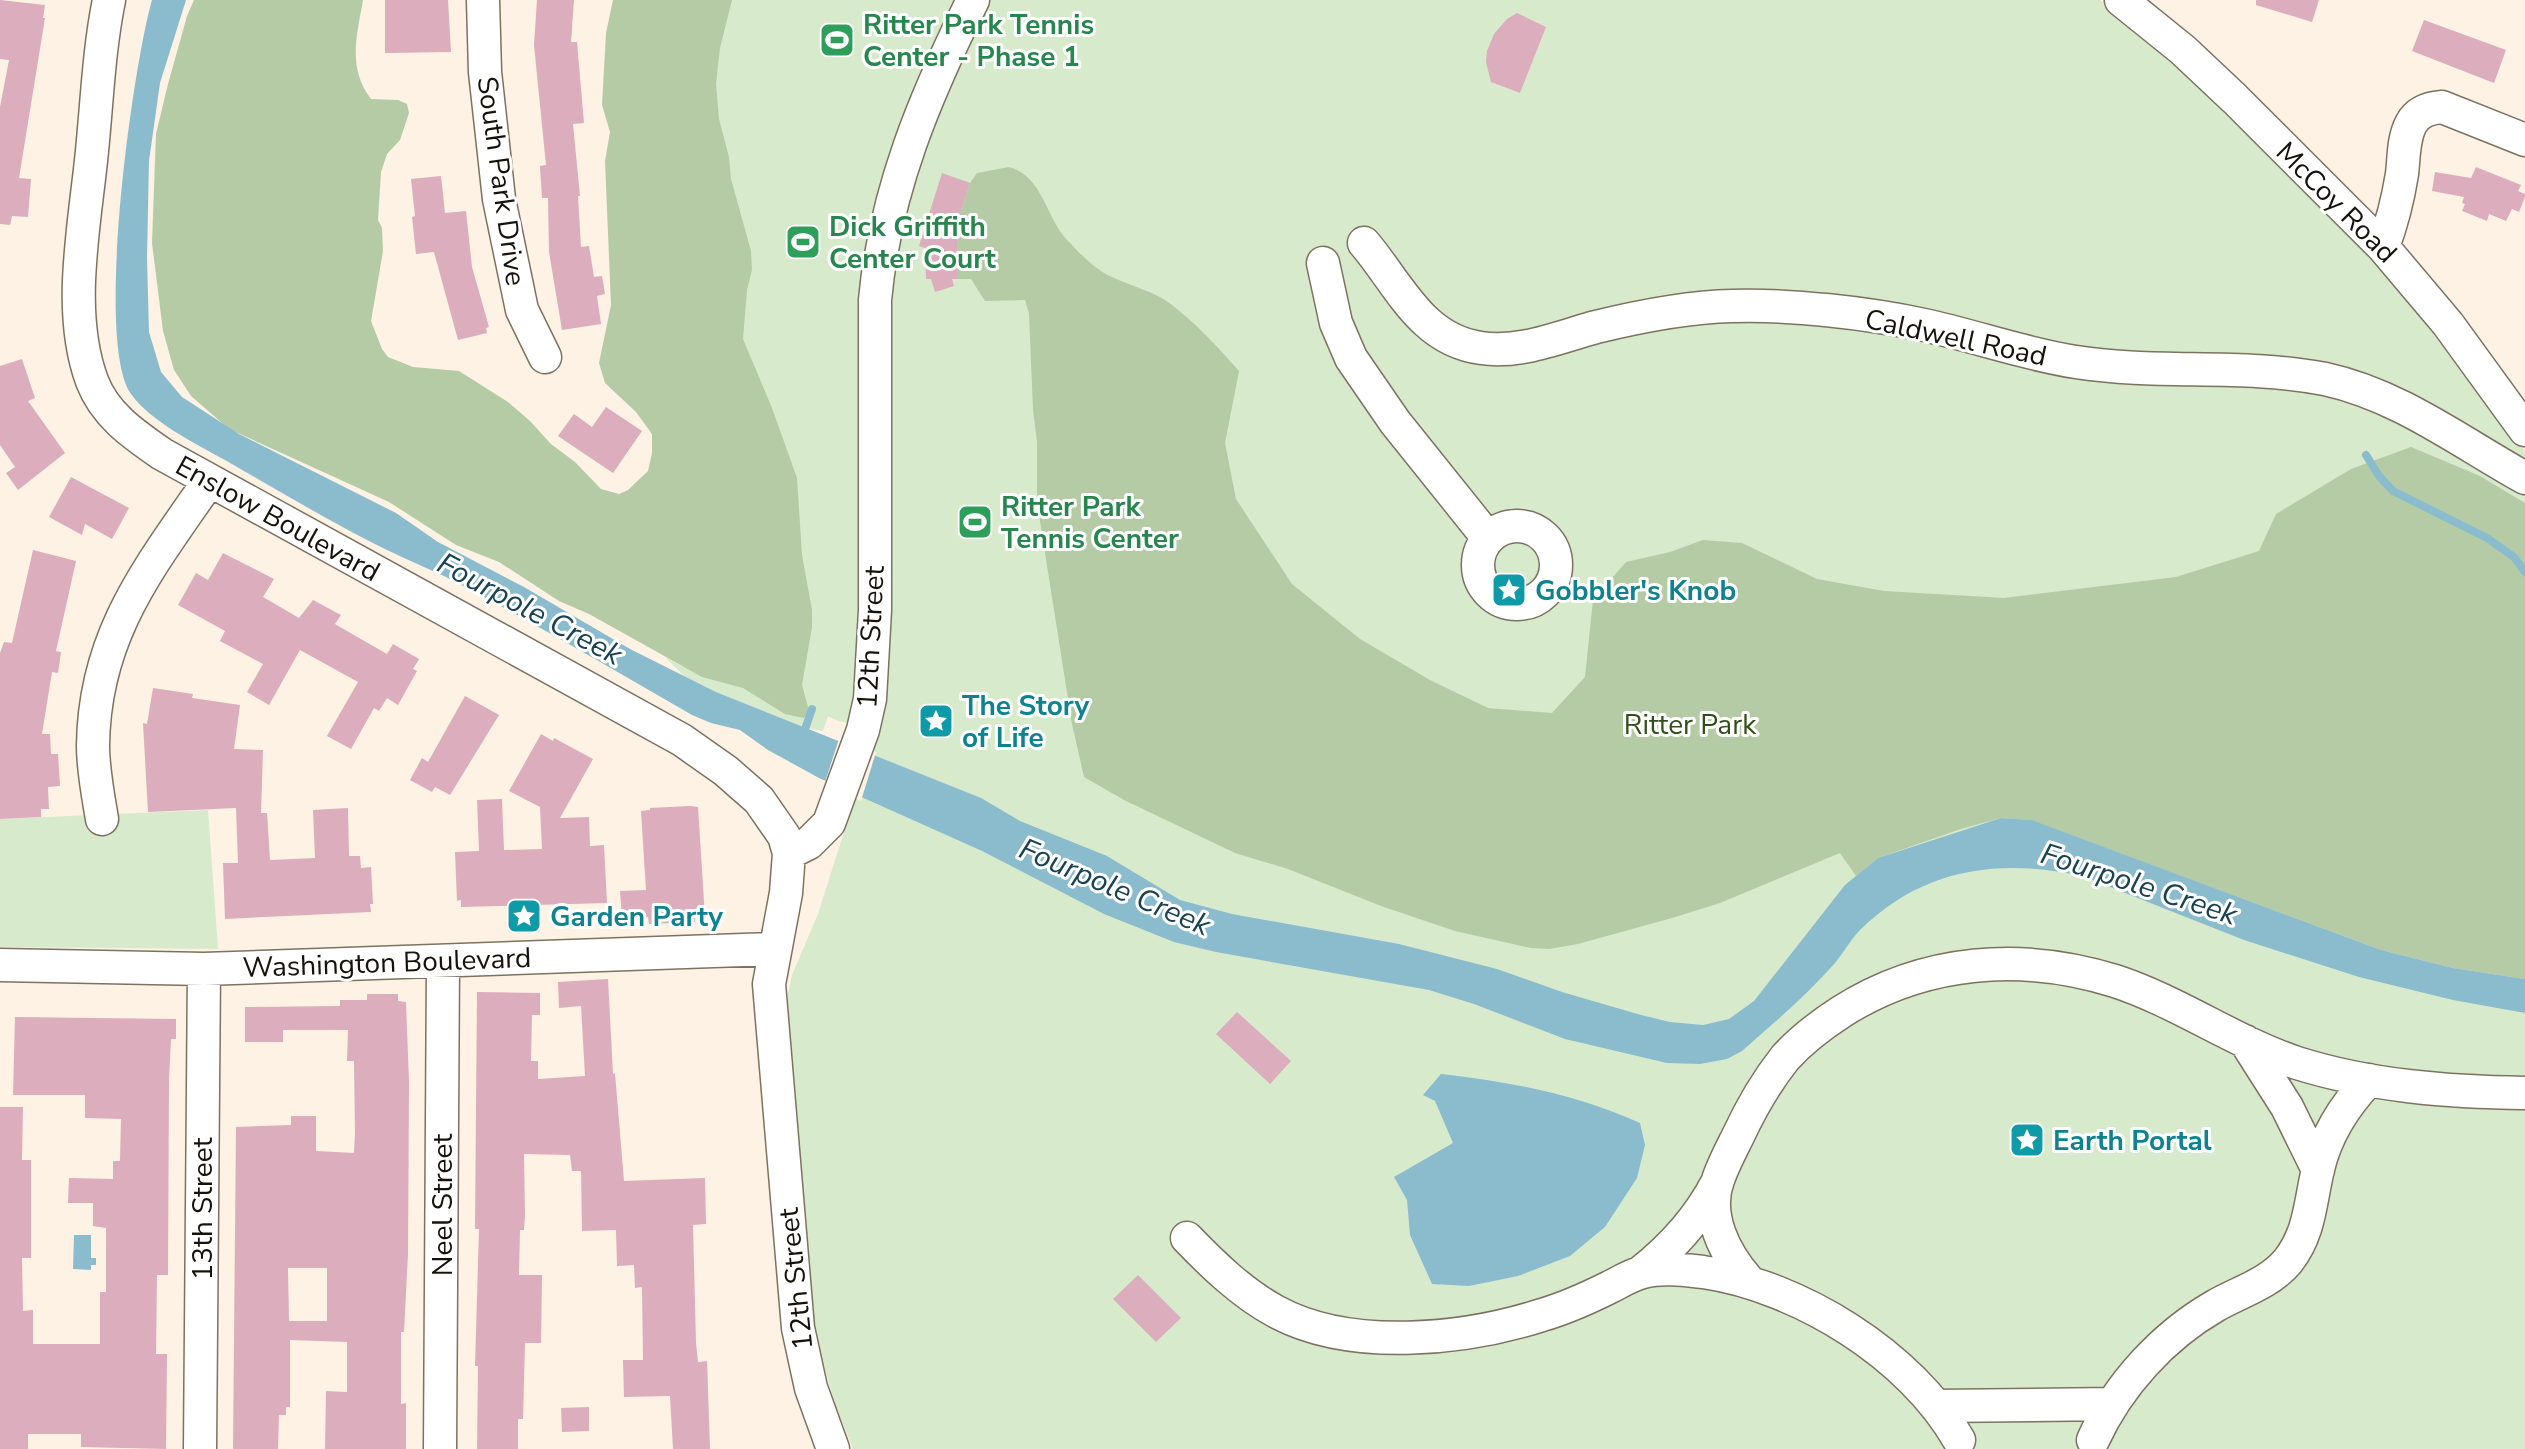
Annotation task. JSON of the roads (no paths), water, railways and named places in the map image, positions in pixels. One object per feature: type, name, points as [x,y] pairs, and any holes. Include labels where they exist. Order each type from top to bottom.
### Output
[{"type":"street","name":"Enslow Boulevard","points":[[109,0],[80,276],[78,323],[93,383],[108,411],[130,432],[162,454],[703,753],[759,800],[779,828],[789,853]]},
{"type":"street","name":"South Park Drive","points":[[483,0],[485,72],[499,199],[522,310],[545,357]]},
{"type":"street","name":"12th Street","points":[[833,1449],[811,1388],[798,1328],[769,984],[786,893],[789,853],[823,831],[836,809],[863,730],[873,673],[874,330],[879,255],[888,212],[927,97],[973,0]]},
{"type":"street","name":"McCoy Road","points":[[2121,0],[2214,79],[2383,247],[2448,324],[2525,430]]},
{"type":"street","points":[[2383,247],[2397,202],[2406,139],[2411,123],[2420,113],[2442,107],[2525,140]]},
{"type":"street","name":"Caldwell Road","points":[[1364,243],[1419,316],[1436,331],[1457,342],[1480,348],[1533,345],[1627,319],[1716,306],[1765,307],[1874,317],[1923,325],[2077,362],[2117,367],[2288,374],[2325,380],[2364,391],[2411,411],[2525,478]]},
{"type":"street","points":[[1323,263],[1336,323],[1351,358],[1395,422],[1488,538]]},
{"type":"street","points":[[102,819],[93,749],[98,685],[106,652],[133,596],[209,481]]},
{"type":"street","name":"Washington Boulevard","points":[[0,965],[204,969],[774,949]]},
{"type":"street","name":"Neel Street","points":[[440,1449],[443,961]]},
{"type":"street","points":[[1187,1238],[1245,1292],[1274,1311],[1324,1330],[1355,1335],[1428,1336],[1509,1324],[1577,1302],[1641,1272],[1675,1243],[1706,1203],[1754,1105],[1786,1058],[1807,1037],[1875,992],[1932,971],[2019,963],[2051,965],[2082,972],[2158,998],[2297,1062],[2369,1080],[2460,1091],[2525,1093]]},
{"type":"street","name":"13th Street","points":[[200,1449],[204,969]]},
{"type":"street","points":[[2244,1040],[2287,1107],[2318,1170]]},
{"type":"street","points":[[2093,1440],[2113,1404],[2143,1365],[2171,1336],[2193,1319],[2268,1278],[2297,1249],[2306,1229],[2327,1141],[2337,1122],[2369,1080]]},
{"type":"street","points":[[1717,1183],[1715,1205],[1724,1246],[1733,1263],[1748,1280]]},
{"type":"street","points":[[1641,1272],[1669,1269],[1696,1271],[1748,1280],[1795,1300],[1862,1338],[1912,1378],[1937,1406],[1959,1440]]},
{"type":"street","points":[[1937,1406],[2113,1404]]},
{"type":"water","name":"Fourpole Creek","points":[[152,0],[186,0],[160,83],[149,161],[147,258],[149,332],[161,372],[182,397],[239,434],[396,513],[438,542],[524,587],[630,649],[716,692],[981,798],[1020,821],[1107,856],[1180,900],[1232,914],[1399,944],[1497,969],[1641,1015],[1703,1025],[1729,1019],[1754,1001],[1845,885],[1878,858],[2001,818],[2031,820],[2381,950],[2453,968],[2525,979],[2525,1013],[2453,1000],[2359,977],[2244,940],[2082,876],[2021,868],[1964,873],[1910,892],[1861,929],[1813,986],[1742,1051],[1727,1059],[1700,1064],[1667,1063],[1565,1039],[1429,990],[1174,942],[1104,914],[982,851],[819,778],[768,750],[740,730],[692,715],[475,592],[313,511],[174,431],[139,404],[131,394],[120,365],[116,264],[127,140]]},
{"type":"water","points":[[1441,1074],[1542,1091],[1640,1123],[1645,1145],[1637,1178],[1605,1227],[1570,1256],[1518,1276],[1469,1286],[1432,1284],[1410,1235],[1407,1200],[1394,1177],[1453,1143],[1435,1101],[1423,1095]]},
{"type":"water","points":[[74,1235],[91,1235],[91,1258],[96,1258],[96,1265],[91,1265],[91,1270],[73,1269]]},
{"type":"waterway","points":[[2366,455],[2393,491],[2487,538],[2514,557],[2525,572]]},
{"type":"waterway","points":[[802,738],[812,709]]},
{"type":"place","name":"Ritter Park Tennis Center - Phase 1","points":[[837,40]]},
{"type":"place","name":"Dick Griffith Center Court","points":[[803,242]]},
{"type":"place","name":"Ritter Park Tennis Center","points":[[975,522]]},
{"type":"place","name":"Gobbler's Knob","points":[[1509,590]]},
{"type":"place","name":"The Story of Life","points":[[936,721]]},
{"type":"place","name":"Garden Party","points":[[524,916]]},
{"type":"place","name":"Earth Portal","points":[[2027,1140]]},
{"type":"park label","name":"Ritter Park","points":[[1690,724]]}]
